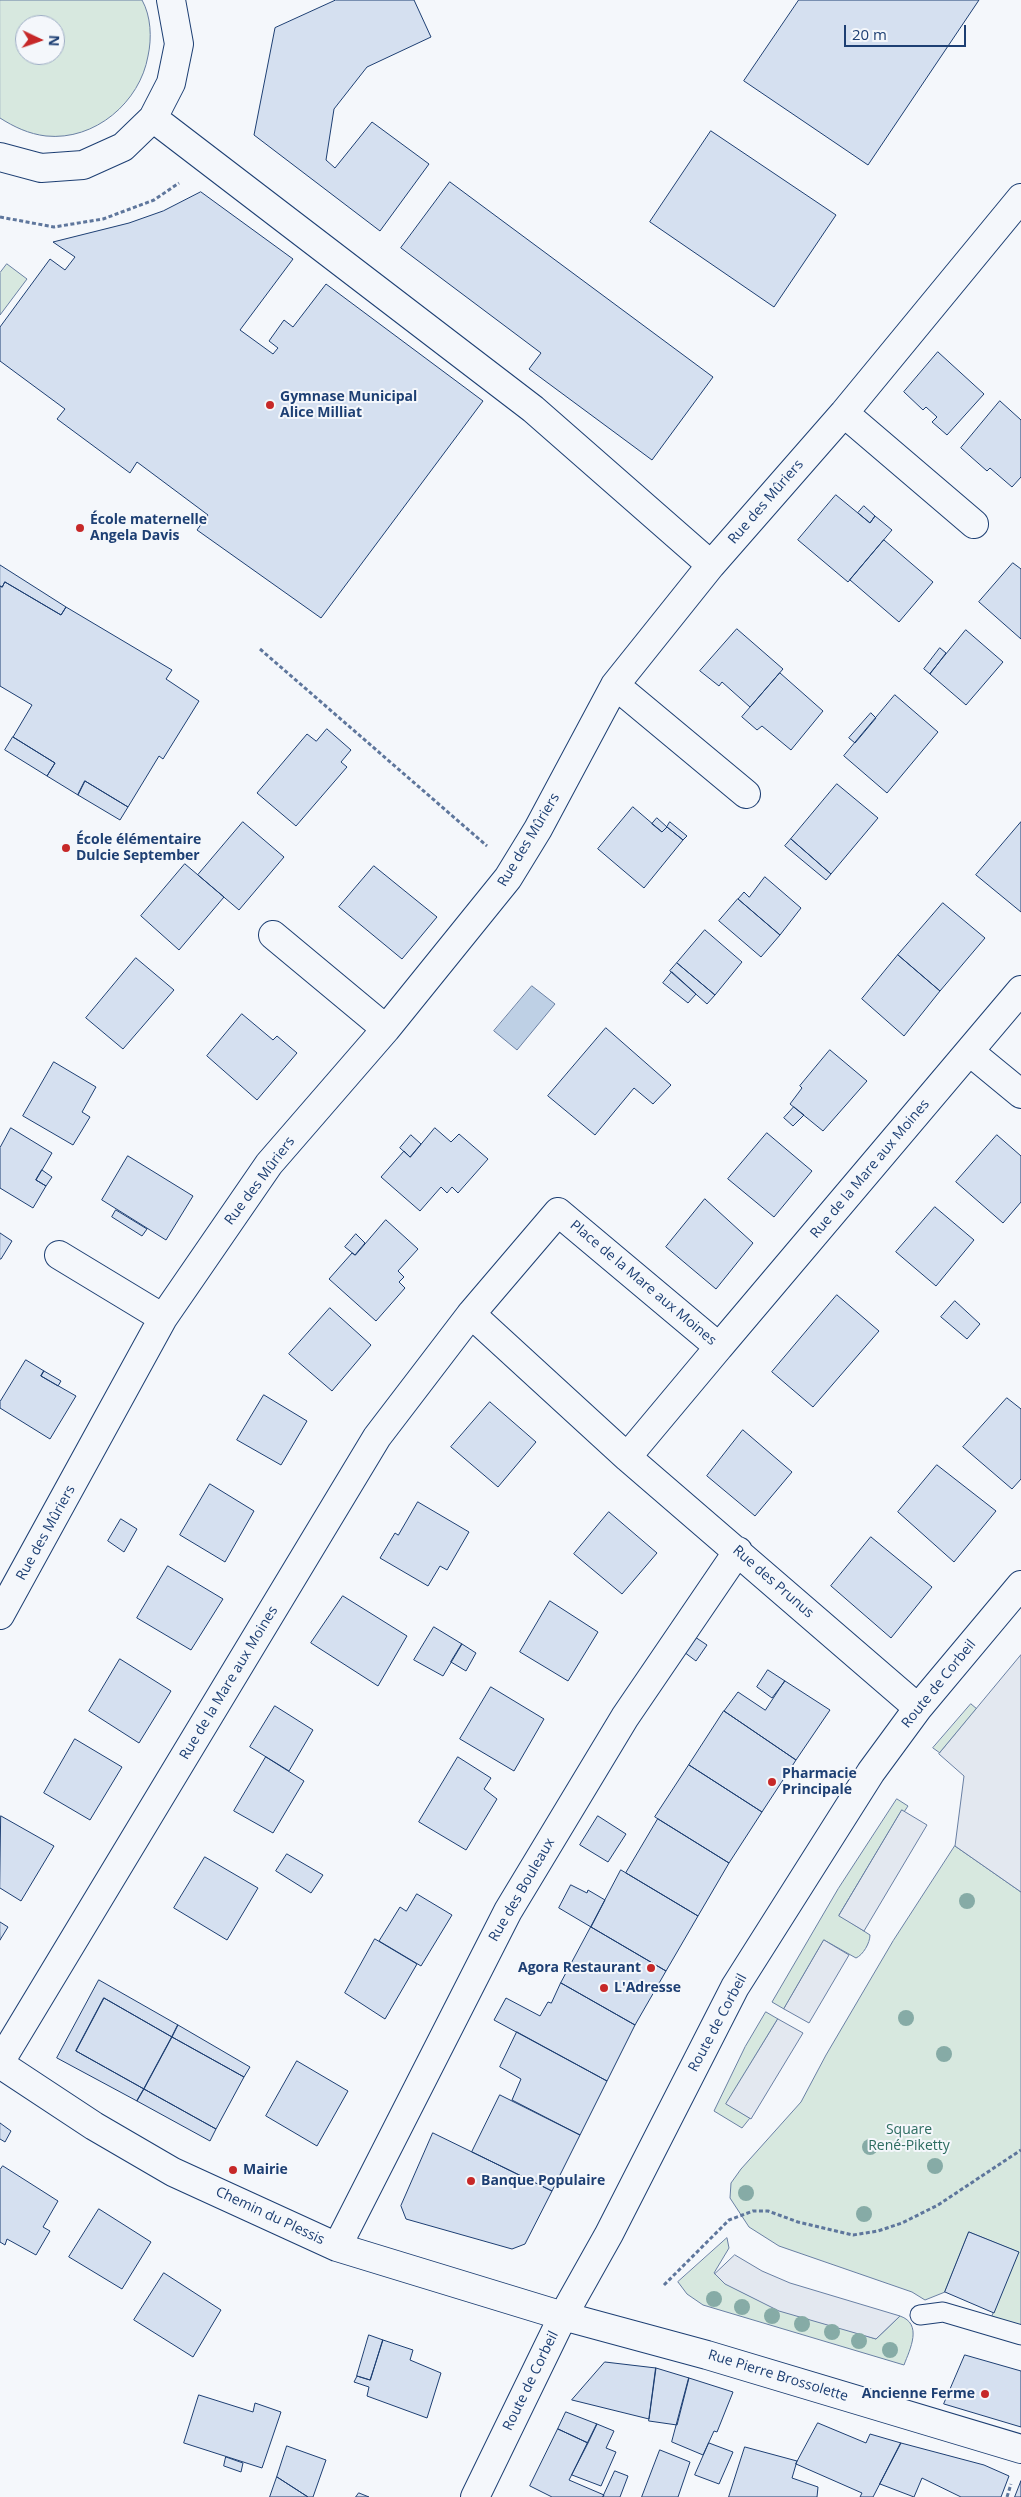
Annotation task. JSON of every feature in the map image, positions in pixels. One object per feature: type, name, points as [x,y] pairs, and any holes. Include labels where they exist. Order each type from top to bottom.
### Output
[{"type":"street","points":[[0,158],[42,168],[84,165],[123,147],[153,118],[171,83],[179,44],[179,2]]},
{"type":"street","points":[[153,118],[533,409],[710,565]]},
{"type":"street","name":"Rue des Mûriers","points":[[0,1615],[164,1318],[270,1164],[386,1029],[514,869],[538,829],[615,685],[710,565],[844,413],[1021,198]]},
{"type":"street","points":[[844,413],[974,524]]},
{"type":"street","points":[[615,685],[746,794]]},
{"type":"street","points":[[273,935],[386,1029]]},
{"type":"street","name":"Rue de la Mare aux Moines","points":[[719,1347],[1021,990]]},
{"type":"street","points":[[970,1052],[1021,1094]]},
{"type":"street","name":"Place de la Mare aux Moines","points":[[471,1314],[558,1212],[719,1347],[627,1458]]},
{"type":"street","points":[[59,1255],[164,1318]]},
{"type":"street","points":[[471,1314],[627,1458]]},
{"type":"street","name":"Rue de la Mare aux Moines","points":[[0,2063],[377,1437],[471,1314]]},
{"type":"street","name":"Rue des Prunus","points":[[627,1458],[738,1551],[918,1708]]},
{"type":"street","name":"Rue des Bouleaux","points":[[337,2247],[508,1912],[625,1717],[738,1551]]},
{"type":"street","name":"Route de Corbeil","points":[[475,2497],[563,2316],[609,2234],[735,1987],[871,1772],[918,1708],[1021,1585]]},
{"type":"street","name":"Chemin du Plessis","points":[[0,2063],[94,2126],[173,2172],[337,2247],[563,2316]]},
{"type":"street","name":"Rue Pierre Brossolette","points":[[563,2316],[707,2355],[1021,2449]]},
{"type":"lane","points":[[920,2315],[943,2312],[1021,2335]]},
{"type":"path","points":[[0,217],[54,226],[103,219],[154,200],[183,181],[201,155]]},
{"type":"path","points":[[260,650],[514,869]]},
{"type":"path","points":[[664,2285],[729,2220],[753,2211],[768,2211],[798,2222],[844,2233],[878,2231],[902,2223],[938,2205],[1021,2150]]},
{"type":"green space","points":[[0,0],[142,0],[150,27],[148,56],[136,89],[125,103],[98,125],[64,136],[34,134],[0,118]]},
{"type":"green space","points":[[7,264],[27,279],[0,315],[0,273]]},
{"type":"green space","points":[[971,1704],[977,1709],[940,1753],[933,1748]]},
{"type":"green space","points":[[897,1799],[908,1806],[904,1812],[902,1810],[839,1915],[870,1935],[866,1948],[856,1958],[824,1940],[784,2009],[772,2002],[838,1889]]},
{"type":"green space","name":"Square René-Piketty","points":[[955,1846],[1021,1892],[1021,2327],[991,2318],[1018,2252],[969,2232],[945,2292],[925,2300],[912,2292],[779,2246],[749,2227],[730,2198],[731,2183],[741,2169],[801,2102],[826,2055],[893,1941]]},
{"type":"green space","points":[[766,2012],[778,2019],[727,2104],[750,2118],[742,2128],[714,2111],[745,2047]]},
{"type":"green space","points":[[727,2238],[729,2248],[714,2273],[729,2285],[748,2295],[790,2312],[876,2339],[900,2316],[907,2320],[913,2331],[913,2338],[904,2365],[703,2305],[687,2294],[678,2282]]},
{"type":"shaded area","points":[[1021,1655],[1021,1892],[955,1846],[964,1776],[939,1754]]},
{"type":"shaded area","points":[[902,1810],[927,1825],[864,1931],[839,1916]]},
{"type":"shaded area","points":[[824,1940],[849,1955],[809,2023],[784,2009]]},
{"type":"shaded area","points":[[778,2019],[803,2033],[751,2119],[726,2104]]},
{"type":"shaded area","points":[[735,2255],[762,2271],[790,2283],[900,2316],[876,2339],[779,2311],[725,2284],[715,2274]]},
{"type":"water","points":[[532,986],[555,1004],[517,1050],[494,1031]]},
{"type":"building","points":[[336,0],[414,0],[431,37],[367,67],[334,109],[326,160],[335,168],[372,122],[429,164],[380,231],[254,135],[275,28]]},
{"type":"building","points":[[799,0],[979,0],[868,165],[744,81]]},
{"type":"building","points":[[711,131],[836,215],[774,307],[650,222]]},
{"type":"building","points":[[450,182],[713,377],[652,460],[529,369],[541,353],[401,248]]},
{"type":"building","name":"Gymnase Municipal Alice Milliat","points":[[201,192],[293,259],[240,330],[273,354],[278,348],[269,341],[284,320],[293,327],[326,284],[483,401],[321,618],[197,530],[208,515],[137,462],[130,473],[57,419],[65,409],[0,361],[0,327],[50,259],[65,270],[75,257],[53,242],[129,223],[163,211]]},
{"type":"building","points":[[938,352],[984,394],[947,435],[932,422],[937,417],[926,407],[923,410],[904,392]]},
{"type":"building","points":[[1000,401],[1021,420],[1021,477],[1012,487],[990,468],[987,471],[961,448]]},
{"type":"building","points":[[836,495],[870,523],[875,516],[892,530],[848,582],[798,540]]},
{"type":"building","points":[[864,506],[875,516],[870,523],[858,513]]},
{"type":"building","points":[[884,540],[933,582],[899,622],[850,580]]},
{"type":"building","points":[[1013,563],[1021,569],[1021,639],[979,602]]},
{"type":"building","points":[[0,565],[66,607],[61,615],[5,582],[2,587],[0,586]]},
{"type":"building","points":[[5,582],[61,615],[66,607],[172,670],[166,679],[199,701],[163,759],[159,756],[128,807],[85,781],[78,795],[47,776],[55,763],[13,737],[32,705],[0,686],[0,586],[2,587]]},
{"type":"building","points":[[737,629],[783,669],[750,707],[722,682],[719,686],[700,671]]},
{"type":"building","points":[[966,630],[1003,662],[966,705],[930,674]]},
{"type":"building","points":[[940,648],[946,653],[930,674],[924,669]]},
{"type":"building","points":[[780,673],[823,711],[791,750],[762,726],[757,730],[742,717]]},
{"type":"building","points":[[895,695],[938,732],[887,793],[844,756]]},
{"type":"building","points":[[871,713],[876,718],[855,743],[849,738]]},
{"type":"building","points":[[327,729],[351,750],[341,762],[347,767],[296,826],[257,793],[307,734],[316,741]]},
{"type":"building","points":[[13,737],[55,763],[47,776],[5,750]]},
{"type":"building","points":[[85,781],[128,807],[120,820],[78,795]]},
{"type":"building","points":[[837,784],[878,818],[831,874],[791,839]]},
{"type":"building","points":[[633,807],[662,832],[667,827],[683,840],[644,888],[598,849]]},
{"type":"building","points":[[657,818],[667,827],[662,832],[652,824]]},
{"type":"building","points":[[243,822],[284,857],[239,910],[198,875]]},
{"type":"building","points":[[670,822],[687,836],[683,840],[667,827]]},
{"type":"building","points":[[1021,822],[1021,912],[976,875]]},
{"type":"building","points":[[791,839],[831,874],[826,880],[785,846]]},
{"type":"building","points":[[185,864],[224,897],[179,950],[141,916]]},
{"type":"building","points":[[374,866],[437,917],[402,959],[339,907]]},
{"type":"building","points":[[765,877],[801,908],[780,935],[738,899],[744,892],[749,897]]},
{"type":"building","points":[[738,899],[780,935],[761,957],[719,921]]},
{"type":"building","points":[[943,903],[985,938],[940,991],[898,955]]},
{"type":"building","points":[[705,930],[742,962],[715,995],[677,963]]},
{"type":"building","points":[[898,955],[940,991],[904,1036],[862,999]]},
{"type":"building","points":[[136,958],[174,990],[123,1049],[86,1018]]},
{"type":"building","points":[[677,963],[715,995],[707,1004],[670,971]]},
{"type":"building","points":[[672,972],[696,994],[688,1003],[663,983]]},
{"type":"building","points":[[242,1014],[273,1040],[277,1036],[297,1053],[257,1100],[207,1056]]},
{"type":"building","points":[[606,1028],[671,1085],[653,1104],[634,1088],[595,1135],[548,1096]]},
{"type":"building","points":[[830,1050],[867,1081],[823,1131],[790,1104],[802,1088],[800,1086]]},
{"type":"building","points":[[54,1062],[96,1087],[82,1112],[90,1117],[73,1145],[23,1116]]},
{"type":"building","points":[[794,1107],[804,1115],[793,1126],[784,1118]]},
{"type":"building","points":[[11,1128],[52,1153],[36,1180],[46,1186],[33,1208],[0,1188],[0,1148]]},
{"type":"building","points":[[435,1128],[451,1142],[459,1134],[488,1159],[458,1193],[452,1187],[447,1193],[441,1187],[420,1211],[381,1177],[404,1151],[410,1157]]},
{"type":"building","points":[[767,1133],[812,1171],[774,1217],[728,1179]]},
{"type":"building","points":[[411,1135],[421,1144],[410,1157],[400,1148]]},
{"type":"building","points":[[997,1135],[1021,1156],[1021,1202],[1003,1223],[956,1182]]},
{"type":"building","points":[[128,1156],[193,1196],[166,1240],[102,1200]]},
{"type":"building","points":[[42,1170],[52,1177],[46,1186],[36,1180]]},
{"type":"building","points":[[705,1199],[753,1243],[716,1289],[666,1247]]},
{"type":"building","points":[[935,1207],[974,1240],[936,1286],[896,1252]]},
{"type":"building","points":[[116,1210],[147,1229],[142,1236],[112,1217]]},
{"type":"building","points":[[386,1220],[418,1249],[398,1271],[404,1277],[399,1282],[405,1288],[376,1321],[329,1279],[352,1253],[355,1255]]},
{"type":"building","points":[[0,1233],[12,1241],[1,1259],[0,1259]]},
{"type":"building","points":[[356,1234],[365,1243],[355,1255],[345,1247]]},
{"type":"building","points":[[837,1295],[879,1331],[813,1407],[772,1372]]},
{"type":"building","points":[[955,1301],[980,1324],[967,1339],[941,1317]]},
{"type":"building","points":[[330,1308],[371,1345],[332,1391],[289,1354]]},
{"type":"building","points":[[26,1360],[44,1371],[41,1376],[76,1396],[50,1439],[0,1408],[0,1402]]},
{"type":"building","points":[[44,1371],[61,1381],[58,1386],[41,1376]]},
{"type":"building","points":[[264,1395],[307,1421],[281,1465],[237,1440]]},
{"type":"building","points":[[1007,1398],[1021,1409],[1021,1479],[1012,1489],[963,1447]]},
{"type":"building","points":[[490,1402],[536,1442],[498,1487],[451,1447]]},
{"type":"building","points":[[743,1430],[792,1472],[755,1516],[707,1476]]},
{"type":"building","points":[[937,1465],[996,1511],[954,1562],[898,1512]]},
{"type":"building","points":[[210,1484],[254,1511],[225,1562],[180,1535]]},
{"type":"building","points":[[418,1502],[469,1532],[447,1570],[440,1566],[428,1586],[380,1558],[395,1533],[398,1535]]},
{"type":"building","points":[[609,1512],[657,1553],[622,1594],[574,1554]]},
{"type":"building","points":[[121,1519],[137,1529],[124,1552],[108,1541]]},
{"type":"building","points":[[871,1537],[932,1587],[891,1638],[831,1586]]},
{"type":"building","points":[[168,1566],[223,1599],[191,1650],[137,1618]]},
{"type":"building","points":[[343,1596],[407,1636],[378,1686],[311,1643]]},
{"type":"building","points":[[550,1601],[598,1632],[568,1681],[520,1652]]},
{"type":"building","points":[[434,1627],[462,1644],[443,1676],[414,1660]]},
{"type":"building","points":[[695,1637],[707,1645],[696,1661],[684,1652]]},
{"type":"building","points":[[462,1644],[476,1653],[466,1671],[451,1662]]},
{"type":"building","points":[[120,1659],[171,1691],[139,1743],[89,1711]]},
{"type":"building","points":[[768,1670],[785,1681],[772,1698],[757,1687]]},
{"type":"building","points":[[785,1681],[830,1710],[796,1760],[724,1711],[738,1692],[765,1710]]},
{"type":"building","points":[[491,1687],[544,1719],[514,1771],[460,1739]]},
{"type":"building","points":[[275,1706],[313,1730],[289,1771],[250,1747]]},
{"type":"building","points":[[724,1711],[796,1760],[762,1812],[689,1765]]},
{"type":"building","points":[[75,1739],[122,1767],[90,1820],[44,1793]]},
{"type":"building","points":[[266,1757],[304,1781],[273,1833],[234,1811]]},
{"type":"building","points":[[458,1757],[491,1778],[484,1789],[497,1799],[466,1850],[419,1822]]},
{"type":"building","points":[[689,1765],[762,1812],[729,1863],[655,1817]]},
{"type":"building","points":[[1,1816],[54,1846],[21,1901],[0,1888]]},
{"type":"building","points":[[598,1816],[626,1834],[608,1862],[580,1845]]},
{"type":"building","points":[[658,1819],[729,1863],[698,1916],[626,1873]]},
{"type":"building","points":[[287,1854],[323,1875],[311,1893],[276,1871]]},
{"type":"building","points":[[205,1857],[258,1888],[227,1940],[174,1908]]},
{"type":"building","points":[[621,1870],[698,1916],[666,1971],[591,1927]]},
{"type":"building","points":[[571,1885],[587,1893],[588,1890],[605,1900],[591,1927],[559,1908]]},
{"type":"building","points":[[417,1894],[452,1915],[421,1966],[379,1941],[400,1907],[406,1911]]},
{"type":"building","points":[[0,1922],[8,1927],[0,1940]]},
{"type":"building","points":[[591,1927],[666,1971],[635,2025],[561,1983]]},
{"type":"building","points":[[375,1939],[417,1964],[385,2019],[345,1993]]},
{"type":"building","points":[[99,1980],[178,2025],[172,2037],[104,1998],[76,2051],[144,2089],[137,2101],[57,2058]]},
{"type":"building","points":[[561,1983],[635,2025],[607,2081],[494,2020],[506,1998],[540,2016],[548,2002],[551,2003]]},
{"type":"building","points":[[104,1998],[172,2037],[144,2089],[76,2051]]},
{"type":"building","points":[[178,2025],[250,2067],[244,2077],[172,2037]]},
{"type":"building","points":[[517,2032],[607,2081],[580,2135],[512,2100],[521,2079],[500,2067]]},
{"type":"building","points":[[172,2037],[244,2077],[216,2129],[144,2089]]},
{"type":"building","points":[[297,2061],[348,2091],[317,2146],[266,2116]]},
{"type":"building","points":[[144,2089],[216,2129],[210,2141],[137,2101]]},
{"type":"building","points":[[500,2095],[580,2135],[552,2191],[472,2152]]},
{"type":"building","points":[[0,2123],[11,2131],[5,2142],[0,2139]]},
{"type":"building","name":"Banque Populaire","points":[[433,2133],[552,2191],[525,2244],[512,2249],[406,2219],[401,2206]]},
{"type":"building","points":[[3,2166],[58,2201],[43,2227],[50,2231],[36,2255],[7,2239],[5,2245],[0,2242],[0,2170]]},
{"type":"building","points":[[99,2209],[151,2242],[122,2289],[69,2257]]},
{"type":"building","points":[[969,2232],[1019,2252],[994,2313],[945,2292]]},
{"type":"building","points":[[164,2273],[221,2310],[193,2357],[134,2320]]},
{"type":"building","points":[[369,2335],[383,2340],[370,2380],[357,2376]]},
{"type":"building","points":[[383,2340],[413,2350],[410,2360],[441,2373],[427,2418],[367,2396],[369,2387],[354,2382],[357,2376],[370,2380]]},
{"type":"building","name":"Ancienne Ferme","points":[[965,2355],[1021,2371],[1021,2427],[944,2404]]},
{"type":"building","points":[[605,2362],[656,2368],[649,2419],[572,2400]]},
{"type":"building","points":[[656,2368],[689,2378],[677,2425],[649,2421]]},
{"type":"building","points":[[689,2378],[733,2392],[717,2432],[714,2431],[703,2455],[672,2442]]},
{"type":"building","points":[[199,2395],[253,2412],[255,2403],[281,2412],[262,2468],[184,2443]]},
{"type":"building","points":[[566,2412],[597,2424],[588,2443],[558,2429]]},
{"type":"building","points":[[818,2423],[866,2443],[870,2434],[901,2443],[873,2497],[860,2497],[862,2493],[796,2464]]},
{"type":"building","points":[[597,2424],[614,2431],[606,2448],[616,2452],[601,2486],[572,2475]]},
{"type":"building","points":[[558,2429],[588,2443],[569,2480],[604,2495],[603,2497],[552,2497],[530,2486]]},
{"type":"building","points":[[709,2443],[733,2452],[719,2484],[695,2475]]},
{"type":"building","points":[[901,2443],[984,2465],[1009,2476],[1001,2497],[961,2497],[922,2478],[914,2497],[880,2484]]},
{"type":"building","points":[[287,2446],[326,2460],[313,2497],[308,2497],[277,2477]]},
{"type":"building","points":[[745,2447],[797,2461],[792,2478],[818,2487],[817,2497],[729,2497]]},
{"type":"building","points":[[660,2450],[690,2462],[678,2497],[642,2497]]},
{"type":"building","points":[[226,2457],[243,2463],[241,2472],[224,2466]]},
{"type":"building","points":[[615,2471],[628,2476],[620,2497],[603,2497]]},
{"type":"building","points":[[277,2477],[308,2497],[270,2497]]},
{"type":"building","points":[[1021,2481],[1021,2497],[1015,2497]]},
{"type":"building","points":[[359,2493],[369,2497],[356,2497]]},
{"type":"place","name":"Gymnase Municipal Alice Milliat","points":[[270,405]]},
{"type":"place","name":"École maternelle Angela Davis","points":[[80,528]]},
{"type":"place","name":"École élémentaire Dulcie September","points":[[66,848]]},
{"type":"place","name":"Pharmacie Principale","points":[[772,1782]]},
{"type":"place","name":"Agora Restaurant","points":[[651,1968]]},
{"type":"place","name":"L'Adresse","points":[[604,1988]]},
{"type":"place","name":"Mairie","points":[[233,2170]]},
{"type":"place","name":"Banque Populaire","points":[[471,2181]]},
{"type":"place","name":"Ancienne Ferme","points":[[985,2394]]}]
